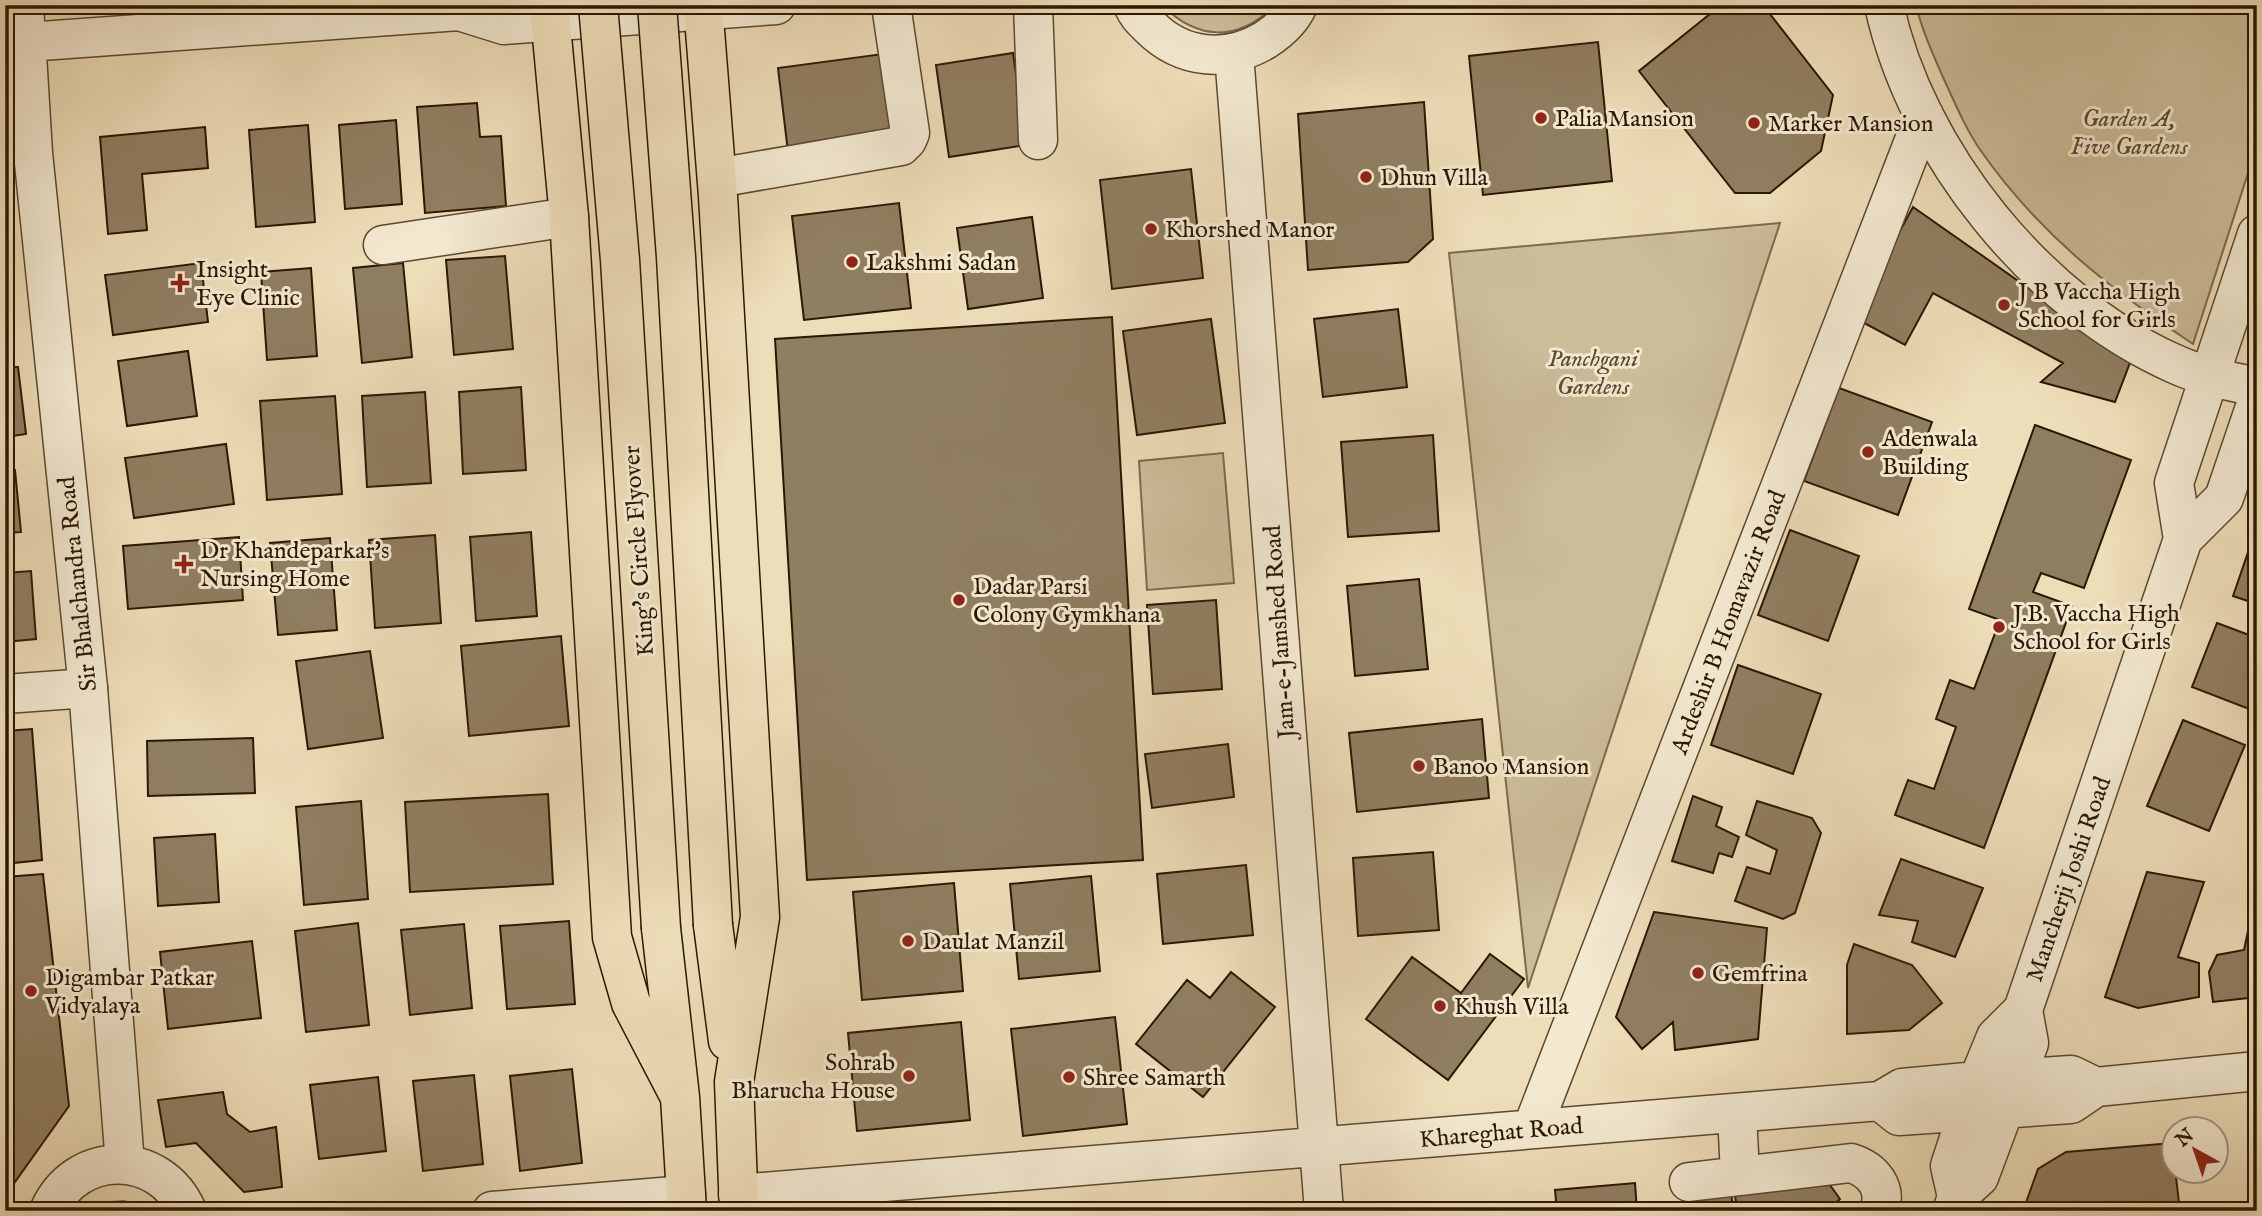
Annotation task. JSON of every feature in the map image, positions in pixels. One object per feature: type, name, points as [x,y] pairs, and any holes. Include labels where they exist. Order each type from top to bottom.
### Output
[{"type":"highway","name":"King's Circle Flyover","points":[[598,5],[620,260],[661,928],[680,1097],[687,1203]]},
{"type":"highway","points":[[657,5],[676,257],[713,925],[733,1082],[739,1203]]},
{"type":"highway","points":[[703,8],[717,178],[760,918],[733,1082]]},
{"type":"highway","points":[[550,13],[569,217],[612,937],[631,1003],[680,1097]]},
{"type":"street","points":[[26,24],[464,8],[504,25],[550,13],[776,5]]},
{"type":"street","points":[[717,178],[901,146],[910,133],[891,5]]},
{"type":"street","points":[[1033,5],[1038,140]]},
{"type":"street","points":[[1133,5],[1136,13],[1162,39],[1180,49],[1215,55],[1234,54],[1249,49],[1279,32],[1298,5]]},
{"type":"street","points":[[1884,5],[1902,64],[1924,115],[1959,178],[2003,235],[2054,285],[2112,328],[2175,364],[2211,377],[2257,387]]},
{"type":"street","name":"Sir Bhalchandra Road","points":[[26,24],[32,140],[88,688],[125,1164]]},
{"type":"street","name":"Jam-e-Jamshed Road","points":[[1234,54],[1324,1211]]},
{"type":"street","name":"Ardeshir B Homavazir Road","points":[[1532,1129],[1924,115]]},
{"type":"street","points":[[5,181],[27,164],[32,140]]},
{"type":"street","points":[[383,245],[569,217]]},
{"type":"street","name":"Mancherji Joshi Road","points":[[2183,539],[2174,483],[2257,234]]},
{"type":"street","name":"Mancherji Joshi Road","points":[[1954,1204],[1950,1166],[1992,1095],[1996,1037],[2023,1010],[2183,539],[2224,498],[2257,401]]},
{"type":"street","points":[[5,694],[88,688]]},
{"type":"street","name":"Khareghat Road","points":[[739,1203],[1318,1147],[1880,1101],[1902,1088],[1992,1095],[2071,1075],[2096,1087],[2257,1071]]},
{"type":"street","points":[[1794,1108],[1799,1169]]},
{"type":"street","points":[[1737,1112],[1740,1175]]},
{"type":"street","points":[[1689,1182],[1852,1163],[1872,1173],[1878,1183],[1883,1201],[1879,1211]]},
{"type":"street","points":[[49,1211],[54,1197],[74,1177],[99,1166],[125,1164],[150,1170],[165,1180],[182,1199],[187,1211]]},
{"type":"street","points":[[492,1211],[687,1203]]},
{"type":"green space","points":[[1162,5],[1275,5],[1247,26],[1218,32],[1204,31],[1190,25]]},
{"type":"green space","name":"Garden A, Five Gardens","points":[[1916,5],[2257,6],[2257,145],[2193,344],[2133,302],[2078,258],[2027,209],[2004,181],[1975,142],[1960,114],[1931,49]]},
{"type":"green space","name":"Panchgani Gardens","points":[[1780,223],[1528,988],[1449,253]]},
{"type":"green space","points":[[1223,453],[1234,583],[1147,590],[1139,461]]},
{"type":"green space","points":[[124,1201],[146,1211],[94,1211],[110,1202]]},
{"type":"building","name":"Marker Mansion","points":[[1763,5],[1833,95],[1821,151],[1770,193],[1735,193],[1639,71],[1710,14]]},
{"type":"building","name":"Palia Mansion","points":[[1598,42],[1612,181],[1483,195],[1469,56]]},
{"type":"building","points":[[890,53],[901,138],[788,152],[778,68]]},
{"type":"building","points":[[1013,53],[1026,145],[949,157],[936,65]]},
{"type":"building","name":"Dhun Villa","points":[[1424,102],[1433,239],[1408,262],[1308,270],[1298,114]]},
{"type":"building","points":[[477,103],[480,137],[501,136],[506,206],[425,213],[417,107]]},
{"type":"building","points":[[396,120],[402,204],[345,209],[339,125]]},
{"type":"building","points":[[308,125],[315,222],[256,227],[249,130]]},
{"type":"building","points":[[205,127],[208,168],[142,174],[147,230],[108,234],[100,137]]},
{"type":"building","name":"Khorshed Manor","points":[[1191,169],[1203,278],[1112,289],[1100,180]]},
{"type":"building","name":"Lakshmi Sadan","points":[[899,203],[911,308],[804,320],[792,216]]},
{"type":"building","name":"J B Vaccha High School for Girls","points":[[1913,207],[2131,360],[2115,402],[2041,382],[2063,363],[1933,293],[1905,345],[1853,317]]},
{"type":"building","points":[[1032,217],[1043,298],[968,309],[957,228]]},
{"type":"building","points":[[505,256],[513,349],[454,355],[446,260]]},
{"type":"building","points":[[201,263],[208,322],[113,335],[105,275]]},
{"type":"building","points":[[403,263],[412,357],[362,363],[353,268]]},
{"type":"building","points":[[311,268],[317,356],[267,360],[261,272]]},
{"type":"building","points":[[5,285],[10,335],[5,335]]},
{"type":"building","points":[[1398,309],[1407,387],[1323,397],[1314,319]]},
{"type":"building","name":"Dadar Parsi Colony Gymkhana","points":[[1112,317],[1143,860],[807,880],[775,339]]},
{"type":"building","points":[[1211,319],[1225,423],[1137,435],[1123,331]]},
{"type":"building","points":[[188,351],[197,416],[127,426],[118,361]]},
{"type":"building","points":[[18,367],[26,434],[5,437],[5,368]]},
{"type":"building","points":[[521,387],[526,470],[463,474],[459,392]]},
{"type":"building","name":"Adenwala Building","points":[[1839,388],[1932,422],[1898,515],[1804,481]]},
{"type":"building","points":[[425,392],[431,483],[367,487],[362,396]]},
{"type":"building","points":[[335,396],[342,494],[267,500],[260,401]]},
{"type":"building","name":"J.B. Vaccha High School for Girls","points":[[2035,425],[2131,460],[2084,588],[2041,573],[2033,592],[2072,606],[1984,848],[1895,815],[1908,780],[1934,789],[1956,727],[1936,719],[1950,680],[1974,689],[2000,620],[1969,609]]},
{"type":"building","points":[[1433,435],[1439,531],[1348,537],[1341,442]]},
{"type":"building","points":[[226,444],[234,504],[134,518],[125,458]]},
{"type":"building","points":[[15,470],[21,532],[5,533],[5,471]]},
{"type":"building","points":[[2257,526],[2257,604],[2233,596]]},
{"type":"building","points":[[1790,530],[1859,556],[1828,641],[1758,615]]},
{"type":"building","points":[[531,532],[537,616],[476,621],[470,537]]},
{"type":"building","points":[[435,535],[441,623],[375,628],[369,540]]},
{"type":"building","points":[[239,537],[243,600],[128,609],[123,546]]},
{"type":"building","points":[[330,538],[337,630],[278,635],[270,543]]},
{"type":"building","points":[[31,571],[36,639],[5,642],[5,573]]},
{"type":"building","points":[[1419,579],[1428,669],[1355,676],[1347,586]]},
{"type":"building","points":[[1216,600],[1222,689],[1153,694],[1147,605]]},
{"type":"building","points":[[2217,623],[2257,638],[2257,712],[2192,687]]},
{"type":"building","points":[[561,636],[569,726],[469,736],[461,646]]},
{"type":"building","points":[[370,651],[383,738],[308,749],[296,661]]},
{"type":"building","points":[[1738,665],[1821,694],[1793,774],[1711,745]]},
{"type":"building","name":"Banoo Mansion","points":[[1482,719],[1489,798],[1357,812],[1349,733]]},
{"type":"building","points":[[2183,720],[2245,745],[2209,831],[2147,806]]},
{"type":"building","points":[[32,729],[42,860],[5,864],[5,731]]},
{"type":"building","points":[[253,738],[255,793],[148,796],[147,741]]},
{"type":"building","points":[[1228,744],[1234,797],[1152,808],[1145,754]]},
{"type":"building","points":[[548,794],[553,884],[410,892],[405,802]]},
{"type":"building","points":[[1693,796],[1722,807],[1716,826],[1739,837],[1732,857],[1719,853],[1713,873],[1672,861]]},
{"type":"building","points":[[361,801],[368,899],[304,905],[296,807]]},
{"type":"building","points":[[1757,801],[1812,818],[1821,833],[1795,913],[1783,919],[1735,901],[1747,867],[1770,874],[1777,850],[1746,835]]},
{"type":"building","points":[[215,834],[219,902],[158,906],[154,838]]},
{"type":"building","points":[[1433,852],[1439,930],[1358,936],[1353,858]]},
{"type":"building","points":[[1901,859],[1983,888],[1955,957],[1912,942],[1918,921],[1879,915]]},
{"type":"building","points":[[1246,865],[1253,935],[1163,944],[1157,874]]},
{"type":"building","points":[[2147,872],[2204,882],[2178,957],[2199,963],[2199,997],[2138,1008],[2105,997]]},
{"type":"building","name":"Digambar Patkar Vidyalaya","points":[[43,874],[69,1106],[5,1196],[5,877]]},
{"type":"building","name":"Daulat Manzil","points":[[1091,876],[1100,971],[1019,979],[1010,884]]},
{"type":"building","name":"Daulat Manzil","points":[[954,883],[963,991],[862,1000],[853,892]]},
{"type":"building","points":[[2254,903],[2257,904],[2257,997],[2213,1002],[2209,972],[2217,955],[2244,950]]},
{"type":"building","name":"Gemfrina","points":[[1654,912],[1767,928],[1758,1039],[1675,1050],[1673,1022],[1642,1049],[1616,1017]]},
{"type":"building","points":[[569,921],[575,1004],[507,1009],[500,926]]},
{"type":"building","points":[[358,923],[369,1025],[306,1032],[295,931]]},
{"type":"building","points":[[464,924],[472,1008],[410,1015],[401,930]]},
{"type":"building","points":[[252,941],[261,1018],[168,1029],[160,952]]},
{"type":"building","points":[[1854,944],[1912,965],[1942,1003],[1909,1030],[1847,1034],[1847,965]]},
{"type":"building","name":"Khush Villa","points":[[1490,954],[1524,979],[1448,1080],[1366,1019],[1412,957],[1461,993]]},
{"type":"building","points":[[1231,972],[1275,1007],[1203,1097],[1136,1044],[1187,980],[1210,998]]},
{"type":"building","name":"Shree Samarth","points":[[1115,1017],[1127,1124],[1023,1136],[1011,1029]]},
{"type":"building","name":"Sohrab Bharucha House","points":[[961,1022],[970,1120],[857,1131],[848,1033]]},
{"type":"building","points":[[572,1069],[582,1163],[520,1171],[510,1076]]},
{"type":"building","points":[[474,1075],[483,1164],[423,1171],[413,1081]]},
{"type":"building","points":[[378,1077],[386,1151],[319,1159],[310,1085]]},
{"type":"building","points":[[223,1092],[227,1114],[250,1132],[276,1127],[282,1187],[244,1192],[196,1143],[166,1147],[158,1100]]},
{"type":"building","points":[[2257,1128],[2257,1211],[2252,1211],[2248,1129]]},
{"type":"building","points":[[2160,1144],[2160,1184],[2177,1184],[2180,1211],[2023,1211],[2038,1169],[2066,1152]]},
{"type":"building","points":[[1635,1183],[1637,1211],[1557,1211],[1555,1190]]},
{"type":"building","points":[[1830,1185],[1840,1199],[1826,1211],[1737,1211],[1734,1187]]},
{"type":"building","points":[[1730,1189],[1734,1211],[1686,1211],[1684,1194]]},
{"type":"building","points":[[1840,1202],[1853,1207],[1863,1211],[1830,1211]]},
{"type":"place","name":"Palia Mansion","points":[[1541,118]]},
{"type":"place","name":"Marker Mansion","points":[[1754,123]]},
{"type":"place","name":"Dhun Villa","points":[[1366,177]]},
{"type":"place","name":"Khorshed Manor","points":[[1151,229]]},
{"type":"place","name":"Lakshmi Sadan","points":[[852,262]]},
{"type":"place","name":"Insight Eye Clinic","points":[[180,283]]},
{"type":"place","name":"J B Vaccha High School for Girls","points":[[2004,305]]},
{"type":"place","name":"Adenwala Building","points":[[1868,452]]},
{"type":"place","name":"Dr Khandeparkar's Nursing Home","points":[[184,564]]},
{"type":"place","name":"Dadar Parsi Colony Gymkhana","points":[[959,600]]},
{"type":"place","name":"J.B. Vaccha High School for Girls","points":[[1999,627]]},
{"type":"place","name":"Banoo Mansion","points":[[1419,766]]},
{"type":"place","name":"Daulat Manzil","points":[[908,941]]},
{"type":"place","name":"Gemfrina","points":[[1698,973]]},
{"type":"place","name":"Digambar Patkar Vidyalaya","points":[[31,991]]},
{"type":"place","name":"Khush Villa","points":[[1440,1006]]},
{"type":"place","name":"Sohrab Bharucha House","points":[[909,1076]]},
{"type":"place","name":"Shree Samarth","points":[[1069,1077]]}]
